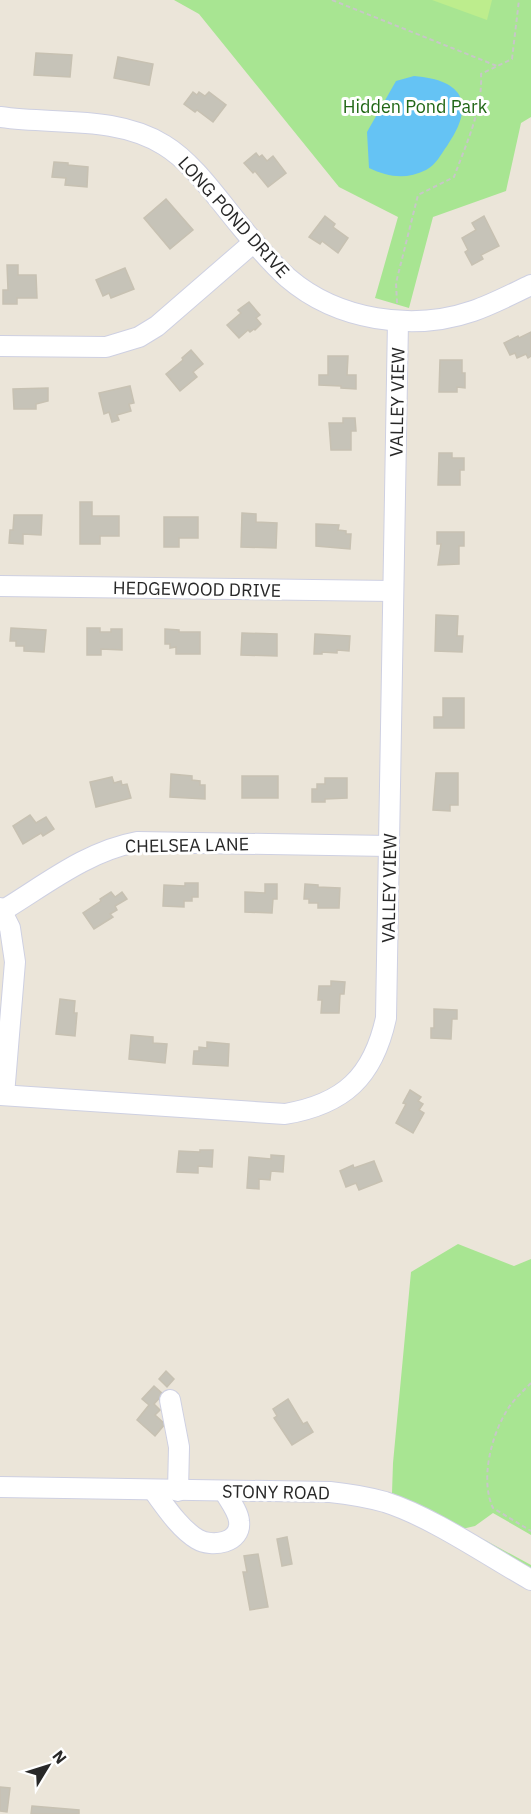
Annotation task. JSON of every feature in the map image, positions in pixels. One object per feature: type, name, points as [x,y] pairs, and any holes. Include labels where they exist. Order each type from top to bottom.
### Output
[{"type":"street","name":"LONG POND DRIVE","points":[[0,117],[116,127],[150,137],[186,162],[270,261],[290,279],[311,294],[360,315],[398,321],[434,320],[459,315],[496,302],[531,285]]},
{"type":"street","points":[[0,346],[98,348],[120,344],[139,337],[157,326],[254,242]]},
{"type":"street","name":"VALLEY VIEW","points":[[2,1095],[285,1114],[307,1110],[335,1098],[363,1073],[379,1047],[386,1018],[398,321]]},
{"type":"street","name":"HEDGEWOOD DRIVE","points":[[0,586],[393,591]]},
{"type":"street","name":"CHELSEA LANE","points":[[1,909],[94,855],[127,844],[187,842],[389,846]]},
{"type":"street","points":[[1,909],[14,941],[15,962],[2,1095]]},
{"type":"street","points":[[170,1400],[179,1447],[177,1491]]},
{"type":"street","name":"STONY ROAD","points":[[0,1488],[330,1492],[384,1502],[414,1514],[531,1580]]},
{"type":"street","points":[[153,1490],[187,1531],[210,1545],[220,1545],[229,1539],[239,1527],[239,1519],[224,1491]]},
{"type":"path","points":[[332,0],[497,66]]},
{"type":"path","points":[[398,321],[396,283],[418,195],[454,177],[474,122],[482,86],[481,74],[512,59],[519,0]]},
{"type":"path","points":[[531,1383],[514,1400],[501,1422],[492,1449],[488,1484],[493,1508],[531,1531]]},
{"type":"green space","name":"Hidden Pond Park","points":[[174,0],[531,0],[531,117],[521,123],[506,191],[433,217],[409,308],[375,298],[398,217],[339,187],[199,14]]},
{"type":"green space","points":[[432,0],[492,0],[487,20]]},
{"type":"green space","points":[[458,1244],[514,1266],[531,1259],[531,1535],[493,1513],[475,1526],[462,1529],[424,1507],[392,1493],[411,1272]]},
{"type":"green space","points":[[483,1540],[531,1565],[531,1569]]},
{"type":"water","points":[[414,76],[431,78],[454,89],[460,97],[461,118],[447,146],[430,168],[404,176],[383,174],[369,168],[367,132],[396,81]]},
{"type":"building","points":[[36,53],[72,55],[70,77],[34,75]]},
{"type":"building","points":[[118,57],[153,64],[149,85],[114,78]]},
{"type":"building","points":[[193,92],[197,95],[199,92],[205,96],[209,92],[226,105],[213,122],[184,104]]},
{"type":"building","points":[[256,153],[259,157],[262,155],[267,161],[273,156],[286,173],[268,187],[255,171],[253,173],[244,163]]},
{"type":"building","points":[[54,162],[88,167],[87,187],[65,185],[66,178],[52,177]]},
{"type":"building","points":[[166,199],[193,230],[170,249],[144,218]]},
{"type":"building","points":[[325,216],[335,224],[333,227],[348,238],[338,253],[322,241],[320,244],[309,237]]},
{"type":"building","points":[[484,216],[499,246],[481,255],[483,259],[472,265],[465,252],[468,250],[462,238],[476,230],[472,223]]},
{"type":"building","points":[[7,265],[18,265],[18,275],[36,275],[37,298],[17,298],[17,304],[3,304],[3,290],[8,290]]},
{"type":"building","points":[[125,268],[134,289],[111,298],[109,293],[103,296],[96,280]]},
{"type":"building","points":[[249,302],[260,315],[256,318],[261,324],[255,330],[250,332],[248,330],[239,338],[227,325],[241,313],[238,310]]},
{"type":"building","points":[[531,332],[531,356],[528,358],[526,354],[517,358],[515,353],[510,355],[504,343]]},
{"type":"building","points":[[191,350],[203,364],[193,372],[197,377],[180,391],[166,374]]},
{"type":"building","points":[[328,356],[348,356],[347,375],[356,375],[356,389],[319,385],[319,375],[328,375]]},
{"type":"building","points":[[440,360],[462,360],[465,388],[457,387],[457,392],[439,392]]},
{"type":"building","points":[[130,386],[134,403],[129,404],[131,411],[117,415],[119,420],[112,422],[109,412],[104,414],[99,393]]},
{"type":"building","points":[[48,388],[48,401],[36,404],[36,409],[14,409],[13,389]]},
{"type":"building","points":[[343,418],[355,418],[356,431],[351,431],[351,450],[331,450],[329,423],[343,423]]},
{"type":"building","points":[[439,453],[452,453],[452,458],[464,458],[464,470],[460,470],[460,485],[438,485]]},
{"type":"building","points":[[80,502],[92,502],[92,516],[119,516],[119,536],[100,536],[100,544],[80,544]]},
{"type":"building","points":[[242,513],[256,514],[256,522],[277,523],[276,548],[241,547]]},
{"type":"building","points":[[14,515],[42,515],[41,535],[23,534],[23,544],[9,543]]},
{"type":"building","points":[[164,517],[198,517],[198,538],[179,538],[179,547],[164,547]]},
{"type":"building","points":[[316,524],[339,525],[338,530],[351,534],[350,549],[316,546]]},
{"type":"building","points":[[437,532],[464,532],[464,546],[459,546],[459,564],[438,565],[441,544],[437,544]]},
{"type":"building","points":[[436,615],[458,616],[457,636],[463,636],[462,652],[435,651]]},
{"type":"building","points":[[11,628],[46,630],[44,652],[24,651],[24,646],[16,646],[16,641],[10,641]]},
{"type":"building","points":[[87,628],[100,628],[100,632],[122,629],[122,650],[101,649],[101,655],[87,655]]},
{"type":"building","points":[[165,629],[200,632],[200,654],[176,654],[176,647],[170,648],[170,644],[165,644]]},
{"type":"building","points":[[242,633],[277,634],[277,656],[241,655]]},
{"type":"building","points":[[315,634],[350,636],[349,651],[337,650],[337,653],[314,654]]},
{"type":"building","points":[[443,698],[464,698],[464,728],[434,728],[434,717],[443,717]]},
{"type":"building","points":[[436,773],[458,773],[458,805],[450,805],[450,811],[433,810]]},
{"type":"building","points":[[171,774],[192,776],[192,780],[200,781],[200,785],[205,785],[205,799],[170,797]]},
{"type":"building","points":[[242,776],[278,776],[278,798],[242,798]]},
{"type":"building","points":[[112,777],[114,783],[121,781],[122,785],[127,784],[131,798],[96,807],[90,782]]},
{"type":"building","points":[[325,778],[347,778],[347,798],[312,802],[312,789],[317,789],[317,784],[325,784]]},
{"type":"building","points":[[30,815],[36,823],[46,817],[54,829],[43,836],[41,833],[23,844],[13,826]]},
{"type":"building","points":[[185,883],[198,883],[198,897],[192,897],[192,901],[184,901],[184,907],[163,906],[164,885],[185,886]]},
{"type":"building","points":[[265,884],[277,884],[277,899],[273,899],[272,913],[245,912],[245,892],[265,893]]},
{"type":"building","points":[[305,884],[340,888],[339,908],[318,908],[318,903],[309,903],[309,899],[304,899]]},
{"type":"building","points":[[111,892],[115,897],[122,892],[127,899],[115,906],[117,910],[110,914],[113,917],[94,929],[83,913]]},
{"type":"building","points":[[331,981],[345,982],[344,994],[340,994],[339,1013],[321,1013],[322,1000],[318,1000],[319,986],[331,986]]},
{"type":"building","points":[[60,999],[75,1001],[74,1013],[77,1013],[75,1036],[56,1034]]},
{"type":"building","points":[[434,1009],[457,1010],[457,1019],[452,1019],[451,1039],[431,1038],[431,1028],[434,1028]]},
{"type":"building","points":[[131,1035],[153,1037],[153,1043],[167,1044],[165,1063],[129,1059]]},
{"type":"building","points":[[207,1042],[229,1044],[228,1066],[193,1064],[194,1051],[199,1051],[199,1047],[207,1048]]},
{"type":"building","points":[[410,1090],[421,1097],[418,1101],[423,1104],[419,1110],[424,1113],[413,1133],[396,1123]]},
{"type":"building","points":[[200,1150],[213,1150],[212,1167],[198,1166],[198,1173],[177,1172],[179,1151],[200,1152]]},
{"type":"building","points":[[271,1155],[284,1156],[283,1172],[271,1171],[270,1180],[259,1179],[259,1189],[247,1188],[249,1157],[271,1159]]},
{"type":"building","points":[[374,1161],[382,1181],[359,1190],[356,1183],[346,1187],[340,1171],[353,1165],[354,1168]]},
{"type":"building","points":[[166,1371],[174,1379],[167,1387],[159,1379]]},
{"type":"building","points":[[154,1386],[163,1394],[154,1404],[160,1410],[155,1415],[165,1424],[155,1436],[137,1420],[149,1405],[142,1399]]},
{"type":"building","points":[[288,1399],[303,1424],[307,1422],[313,1432],[292,1445],[274,1418],[277,1416],[273,1409]]},
{"type":"building","points":[[287,1537],[292,1564],[282,1566],[277,1539]]},
{"type":"building","points":[[258,1554],[268,1607],[250,1610],[243,1572],[247,1572],[244,1556]]},
{"type":"building","points":[[0,1787],[10,1788],[7,1812],[0,1811]]},
{"type":"building","points":[[32,1806],[79,1810],[79,1814],[31,1814]]}]
